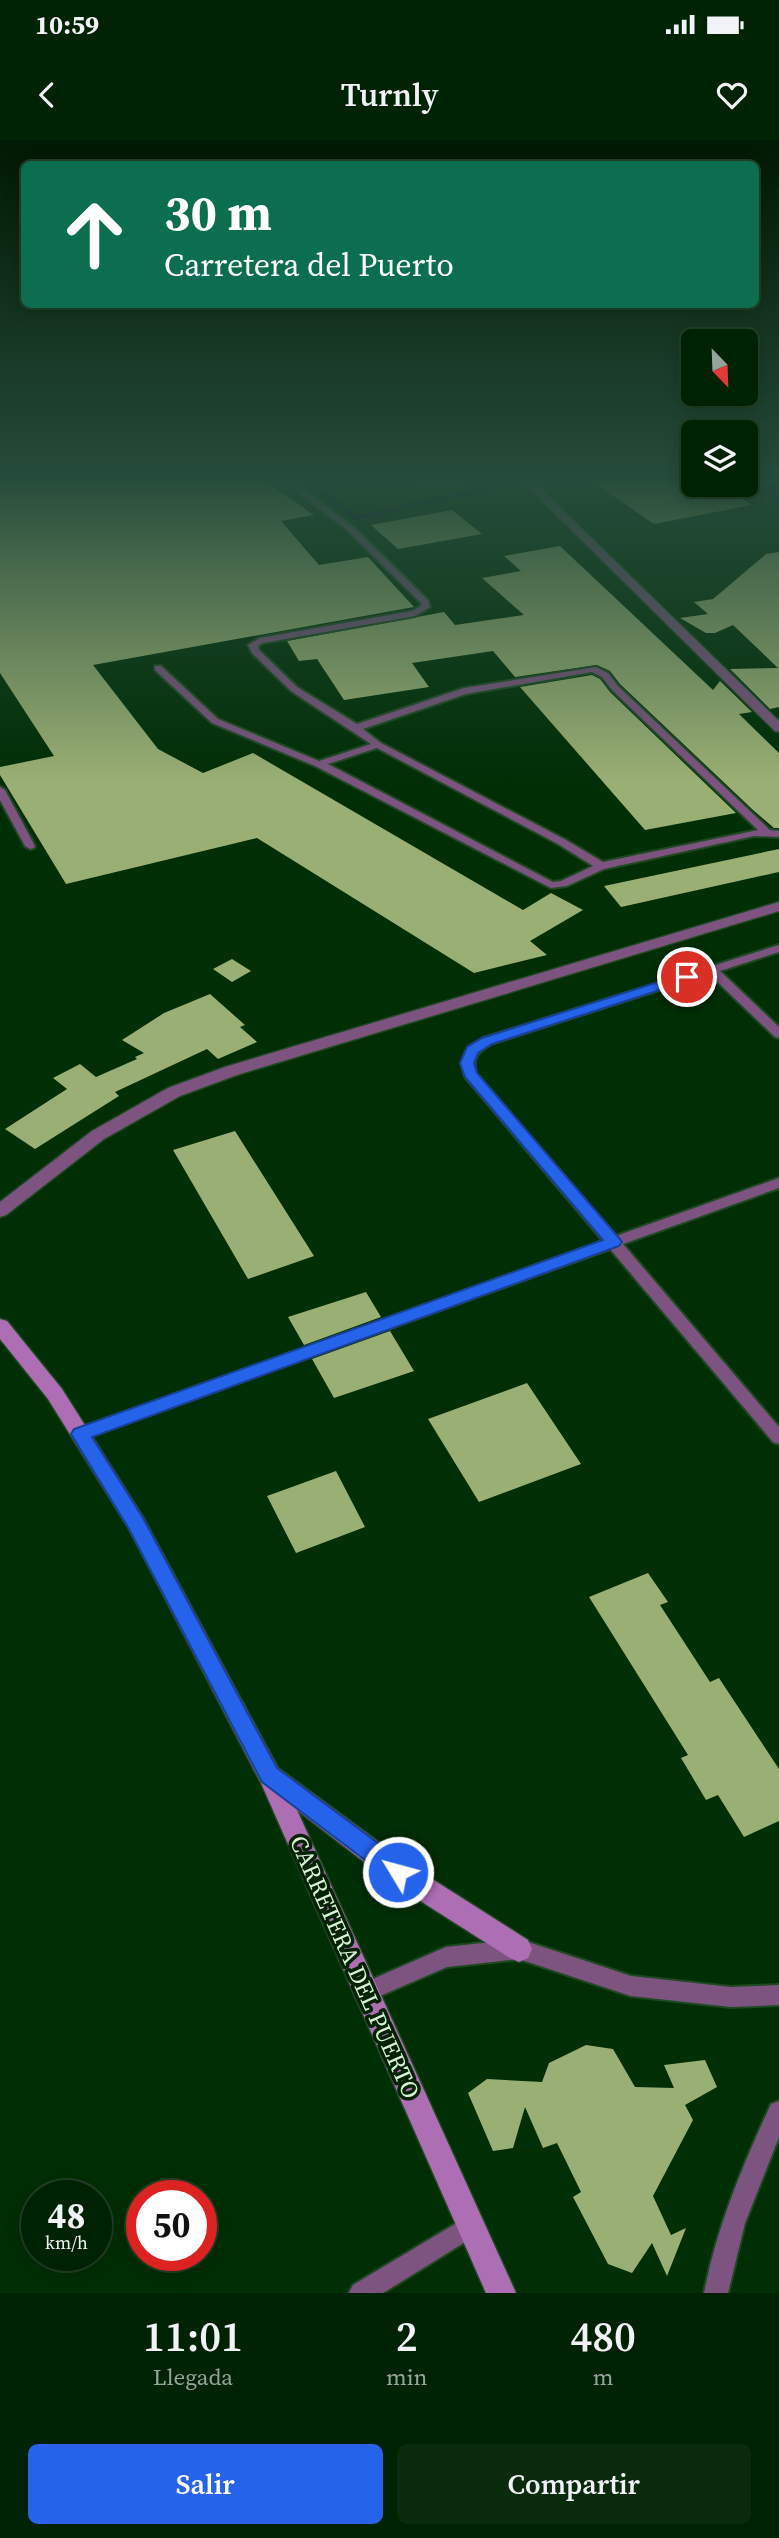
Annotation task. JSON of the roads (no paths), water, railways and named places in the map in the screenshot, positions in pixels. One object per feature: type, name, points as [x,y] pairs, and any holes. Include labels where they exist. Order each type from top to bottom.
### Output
[{"type":"main road","name":"CARRETERA DEL PUERTO","points":[[0,1326],[55,1394],[136,1524],[269,1775],[501,2293]]},
{"type":"main road","points":[[269,1775],[398,1872],[519,1949]]},
{"type":"street","points":[[628,580],[779,728]]},
{"type":"street","points":[[0,1211],[98,1135],[174,1092],[230,1071],[779,906]]},
{"type":"lane","points":[[403,580],[425,602],[426,607],[415,613],[260,641],[253,645],[255,651],[294,689],[378,745],[562,842],[601,866]]},
{"type":"lane","points":[[159,668],[215,721],[319,765],[551,886],[563,884],[601,866],[754,833],[779,834]]},
{"type":"lane","points":[[356,728],[464,691],[593,669],[605,675],[615,688],[767,833]]},
{"type":"lane","points":[[319,765],[378,745]]},
{"type":"lane","points":[[0,790],[30,846]]},
{"type":"lane","points":[[779,948],[487,1041],[472,1050],[467,1063],[470,1074],[779,1438]]},
{"type":"lane","points":[[711,969],[779,1034]]},
{"type":"lane","points":[[80,1434],[779,1183]]},
{"type":"lane","points":[[366,1992],[446,1957],[519,1949],[631,1986],[731,1997],[779,1995]]},
{"type":"lane","points":[[716,2293],[720,2269],[749,2177],[779,2112]]},
{"type":"lane","points":[[361,2293],[470,2226]]}]
